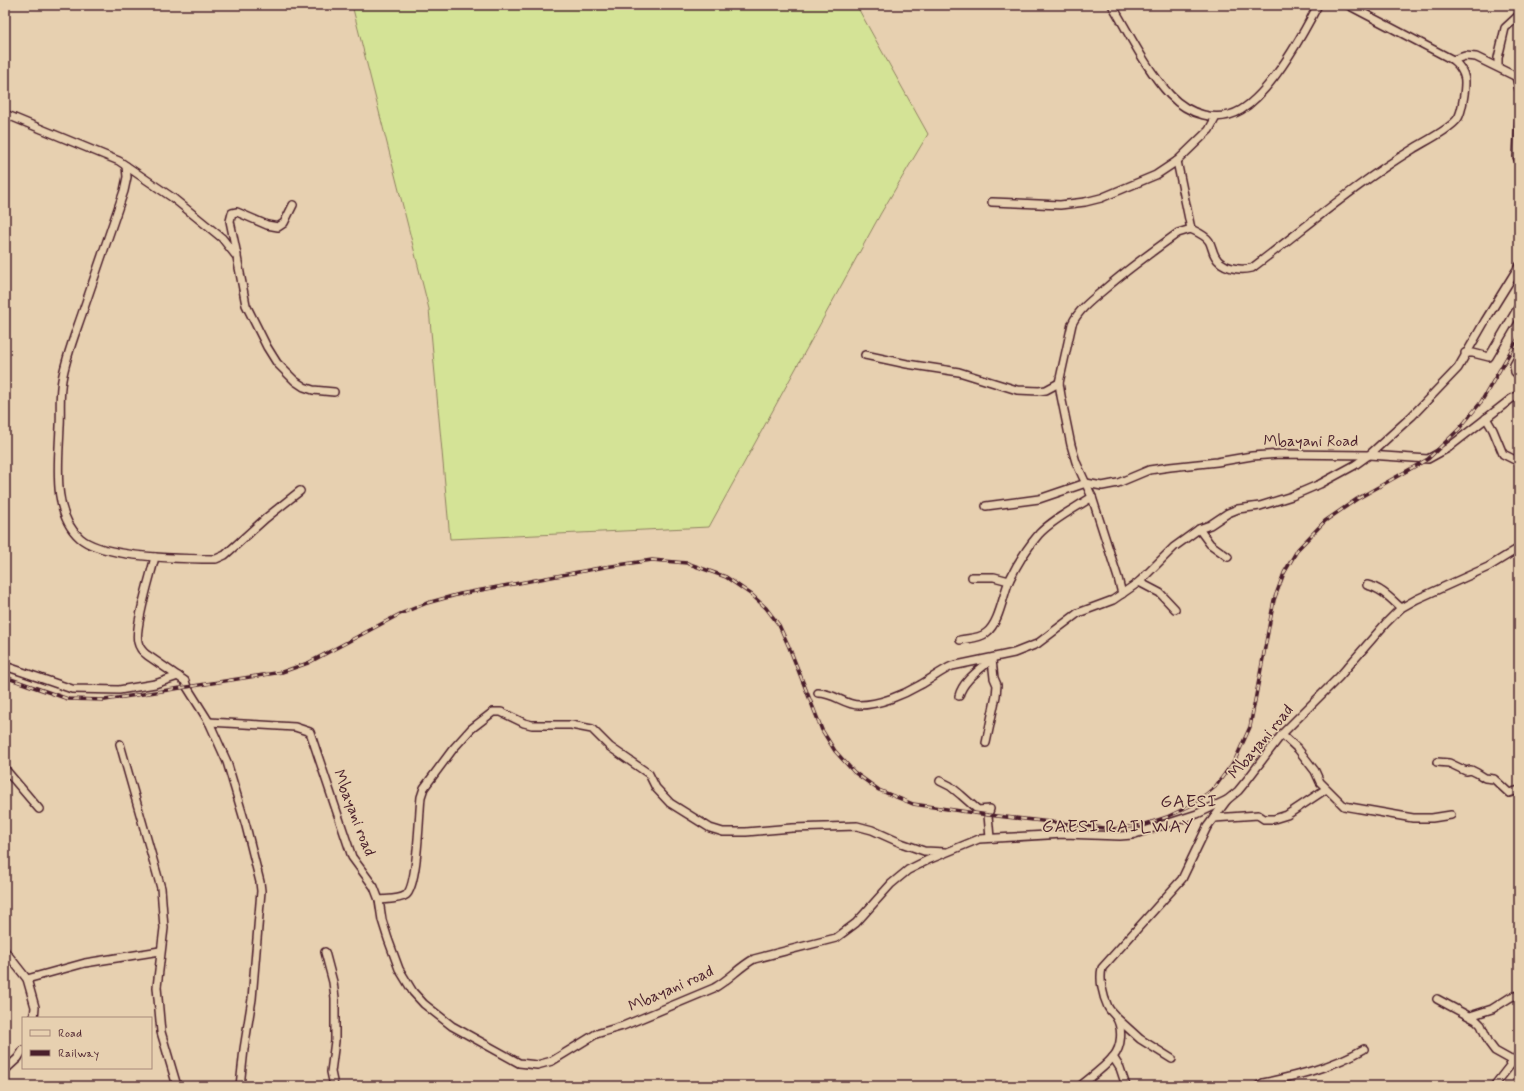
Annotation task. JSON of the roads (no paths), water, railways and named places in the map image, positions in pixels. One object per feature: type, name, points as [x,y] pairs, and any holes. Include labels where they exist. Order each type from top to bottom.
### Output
[{"type":"street","points":[[1112,5],[1153,73],[1170,94],[1188,109],[1206,116],[1234,113],[1243,109],[1260,94],[1278,72],[1293,50],[1318,5]]},
{"type":"street","points":[[1122,594],[1092,498],[1076,462],[1071,445],[1059,383],[1069,333],[1074,318],[1138,260],[1178,233],[1191,229],[1208,239],[1214,255],[1224,265],[1240,269],[1252,268],[1392,162],[1455,122],[1462,107],[1466,83],[1463,70],[1459,65],[1453,60],[1348,5]]},
{"type":"street","points":[[1498,67],[1498,58],[1505,28],[1519,15]]},
{"type":"street","points":[[1453,60],[1465,56],[1476,57],[1517,77],[1519,89]]},
{"type":"street","points":[[5,114],[111,158],[126,166],[172,198],[212,230],[227,244],[237,257]]},
{"type":"street","points":[[992,202],[1048,205],[1086,202],[1101,198],[1151,177],[1178,161],[1209,130],[1216,116]]},
{"type":"street","points":[[1519,120],[1517,157],[1519,161]]},
{"type":"street","points":[[1178,161],[1191,229]]},
{"type":"street","points":[[126,166],[127,177],[124,191],[68,353],[62,381],[59,485],[62,508],[67,521],[80,538],[88,543],[110,550],[156,557],[216,559],[222,557],[266,518],[300,491]]},
{"type":"street","points":[[293,205],[284,223],[278,227],[267,225],[237,212],[232,213],[230,221],[246,305],[267,347],[291,378],[304,388],[334,392]]},
{"type":"street","points":[[818,693],[831,694],[854,705],[878,702],[902,694],[919,686],[943,670],[952,666],[1014,653],[1037,644],[1078,613],[1108,603],[1122,594],[1139,582],[1174,547],[1200,529],[1210,525],[1228,513],[1238,509],[1277,501],[1303,492],[1355,465],[1369,455],[1412,416],[1458,368],[1519,266]]},
{"type":"street","points":[[1465,354],[1473,353],[1488,356],[1519,306]]},
{"type":"street","points":[[865,355],[907,364],[959,372],[1017,390],[1046,390],[1059,383]]},
{"type":"street","points":[[1519,356],[1514,365],[1515,372],[1519,375]]},
{"type":"street","name":"Mbayani Road","points":[[1086,483],[1097,486],[1107,486],[1149,470],[1217,462],[1252,456],[1281,454],[1369,455],[1428,459],[1448,448],[1511,399],[1519,395]]},
{"type":"street","points":[[1486,418],[1493,430],[1503,454],[1519,462]]},
{"type":"street","points":[[986,506],[1039,499],[1086,483]]},
{"type":"street","points":[[960,640],[982,636],[988,632],[998,614],[1009,581],[1022,558],[1039,534],[1062,516],[1092,498]]},
{"type":"street","points":[[1200,529],[1210,544],[1228,557]]},
{"type":"street","name":"Mbayani road","points":[[209,722],[296,727],[310,732],[352,857],[374,887],[379,900],[382,920],[399,969],[404,978],[418,998],[445,1021],[519,1063],[537,1066],[557,1058],[596,1034],[623,1026],[714,988],[720,985],[746,963],[754,959],[836,938],[856,923],[898,877],[928,860],[979,839],[1039,837],[1064,834],[1132,835],[1196,814],[1227,800],[1242,786],[1282,734],[1339,677],[1401,608],[1488,566],[1519,548]]},
{"type":"street","points":[[156,557],[141,615],[138,643],[146,655],[185,681],[187,687],[209,722],[227,762],[246,826],[260,882],[261,891],[252,999],[240,1086]]},
{"type":"street","points":[[972,577],[994,577],[1009,581]]},
{"type":"street","points":[[1139,582],[1160,593],[1176,608]]},
{"type":"street","points":[[1367,585],[1382,591],[1401,608]]},
{"type":"street","points":[[959,696],[960,691],[965,684],[993,658]]},
{"type":"street","points":[[986,743],[997,685],[994,678],[993,658]]},
{"type":"street","points":[[5,666],[72,689],[119,690],[154,684],[178,676]]},
{"type":"street","points":[[379,900],[399,898],[407,894],[410,890],[416,858],[424,788],[467,734],[493,712],[501,712],[524,723],[532,725],[571,725],[592,729],[610,747],[649,774],[656,788],[670,803],[710,828],[723,832],[746,832],[792,828],[857,826],[872,830],[924,851],[947,852]]},
{"type":"street","points":[[1282,734],[1298,749],[1315,771],[1320,782],[1326,789],[1348,808],[1370,810],[1413,818],[1432,818],[1450,815]]},
{"type":"street","points":[[120,744],[161,888],[164,928],[160,951],[157,987],[161,1032],[177,1086]]},
{"type":"street","points":[[1437,762],[1449,763],[1466,771],[1471,770],[1485,778],[1494,779],[1510,792],[1519,790]]},
{"type":"street","points":[[5,769],[39,809]]},
{"type":"street","points":[[940,781],[950,786],[978,810],[990,808],[988,815],[990,838]]},
{"type":"street","points":[[1214,818],[1258,815],[1264,819],[1274,819],[1287,815],[1326,789]]},
{"type":"street","points":[[1172,1059],[1140,1039],[1111,1011],[1101,980],[1102,968],[1146,917],[1178,884],[1185,874],[1207,827],[1227,800]]},
{"type":"street","points":[[5,951],[27,979],[35,1007],[34,1017]]},
{"type":"street","points":[[27,979],[85,963],[160,951]]},
{"type":"street","points":[[325,952],[333,982],[335,998],[335,1042],[331,1072],[334,1086]]},
{"type":"street","points":[[1470,1016],[1492,1009],[1510,997],[1519,995]]},
{"type":"street","points":[[1437,999],[1470,1016],[1481,1025],[1489,1043],[1495,1051],[1513,1061]]},
{"type":"street","points":[[1080,1086],[1113,1057],[1120,1038],[1120,1030],[1116,1017]]},
{"type":"street","points":[[1258,1086],[1263,1083],[1326,1067],[1348,1058],[1364,1049]]},
{"type":"street","points":[[5,1070],[18,1058],[22,1052]]},
{"type":"street","points":[[1494,1086],[1519,1054]]},
{"type":"street","points":[[1113,1057],[1120,1068],[1126,1086]]},
{"type":"railway","points":[[5,677],[68,699],[105,700],[282,672],[308,663],[400,614],[427,603],[460,594],[605,567],[652,560],[687,563],[726,577],[752,595],[766,608],[779,625],[822,730],[835,751],[854,772],[879,790],[913,804],[988,815],[1113,829],[1143,825],[1167,817],[1194,804],[1215,787],[1235,760],[1250,727],[1274,600],[1284,573],[1298,549],[1325,521],[1357,499],[1428,459],[1459,429],[1481,402],[1519,337]]},
{"type":"district","name":"GAESI","points":[[1189,802]]},
{"type":"district","name":"GAESI RAILWAY","points":[[1118,827]]}]
